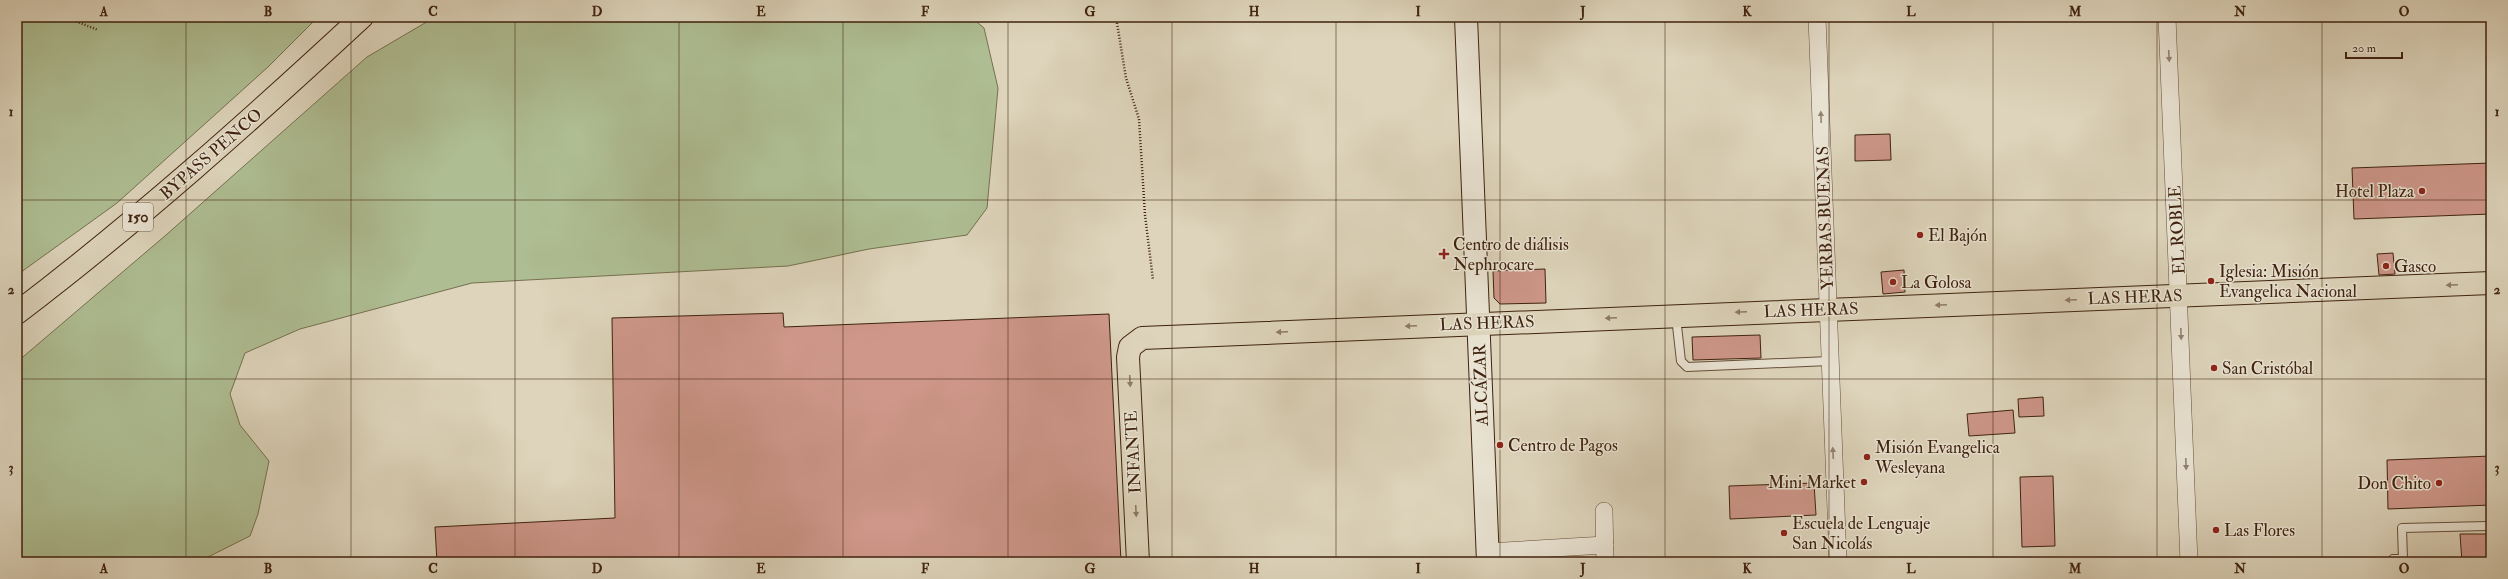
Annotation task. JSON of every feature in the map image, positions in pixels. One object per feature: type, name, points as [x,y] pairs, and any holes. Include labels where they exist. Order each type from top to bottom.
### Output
[{"type":"main road","name":"BYPASS PENCO","points":[[17,314],[140,216],[202,164],[362,17]]},
{"type":"main road","name":"LAS HERAS","points":[[1133,343],[1147,337],[2491,283]]},
{"type":"main road","name":"INFANTE","points":[[1133,343],[1128,358],[1138,562]]},
{"type":"street","name":"ALCÁZAR","points":[[1466,17],[1488,557]]},
{"type":"street","name":"YERBAS BUENAS","points":[[1817,17],[1829,361],[1838,562]]},
{"type":"street","name":"EL ROBLE","points":[[2167,17],[2180,295],[2189,562]]},
{"type":"street","points":[[1488,557],[1605,554],[1604,511]]},
{"type":"lane","points":[[1676,315],[1681,361],[1687,367],[1829,361]]},
{"type":"lane","points":[[2393,562],[2392,559],[2403,559],[2402,528],[2487,526]]},
{"type":"path","points":[[65,17],[98,30]]},
{"type":"path","points":[[1116,17],[1126,78],[1139,119],[1145,215],[1152,280]]},
{"type":"green space","points":[[17,17],[318,17],[268,67],[117,203],[17,275]]},
{"type":"green space","points":[[435,17],[971,17],[984,28],[998,88],[987,208],[967,235],[869,249],[788,266],[472,283],[300,329],[245,353],[230,394],[240,425],[269,461],[258,514],[250,536],[198,562],[17,562],[17,362],[166,235],[367,57]]},
{"type":"building","points":[[1890,134],[1891,160],[1855,161],[1855,135]]},
{"type":"building","name":"Hotel Plaza","points":[[2491,163],[2491,214],[2354,219],[2352,168]]},
{"type":"building","name":"Gasco","points":[[2393,253],[2395,274],[2379,275],[2377,254]]},
{"type":"building","points":[[1545,269],[1546,303],[1500,304],[1494,298],[1493,271]]},
{"type":"building","name":"La Golosa","points":[[1904,270],[1905,292],[1883,294],[1881,272]]},
{"type":"building","points":[[783,313],[784,327],[1109,314],[1121,562],[437,562],[435,527],[615,518],[612,318]]},
{"type":"building","points":[[1760,335],[1761,358],[1693,360],[1692,337]]},
{"type":"building","points":[[2043,397],[2044,416],[2019,417],[2018,399]]},
{"type":"building","points":[[2013,410],[2015,433],[1969,436],[1967,414]]},
{"type":"building","name":"Don Chito","points":[[2491,456],[2491,505],[2388,509],[2387,460]]},
{"type":"building","points":[[2053,476],[2055,546],[2022,547],[2020,477]]},
{"type":"building","points":[[1814,483],[1816,515],[1730,519],[1729,486]]},
{"type":"building","points":[[2460,534],[2491,534],[2491,562],[2462,562]]},
{"type":"place","name":"Hotel Plaza","points":[[2422,191]]},
{"type":"place","name":"El Bajón","points":[[1920,235]]},
{"type":"place","name":"Centro de diálisis Nephrocare","points":[[1444,254]]},
{"type":"place","name":"Gasco","points":[[2386,266]]},
{"type":"place","name":"Iglesia: Misión Evangelica Nacional","points":[[2211,281]]},
{"type":"place","name":"La Golosa","points":[[1893,282]]},
{"type":"place","name":"San Cristóbal","points":[[2214,368]]},
{"type":"place","name":"Centro de Pagos","points":[[1500,445]]},
{"type":"place","name":"Misión Evangelica Wesleyana","points":[[1867,457]]},
{"type":"place","name":"Mini Market","points":[[1864,482]]},
{"type":"place","name":"Don Chito","points":[[2439,483]]},
{"type":"place","name":"Las Flores","points":[[2216,530]]},
{"type":"place","name":"Escuela de Lenguaje San Nicolás","points":[[1784,533]]}]
